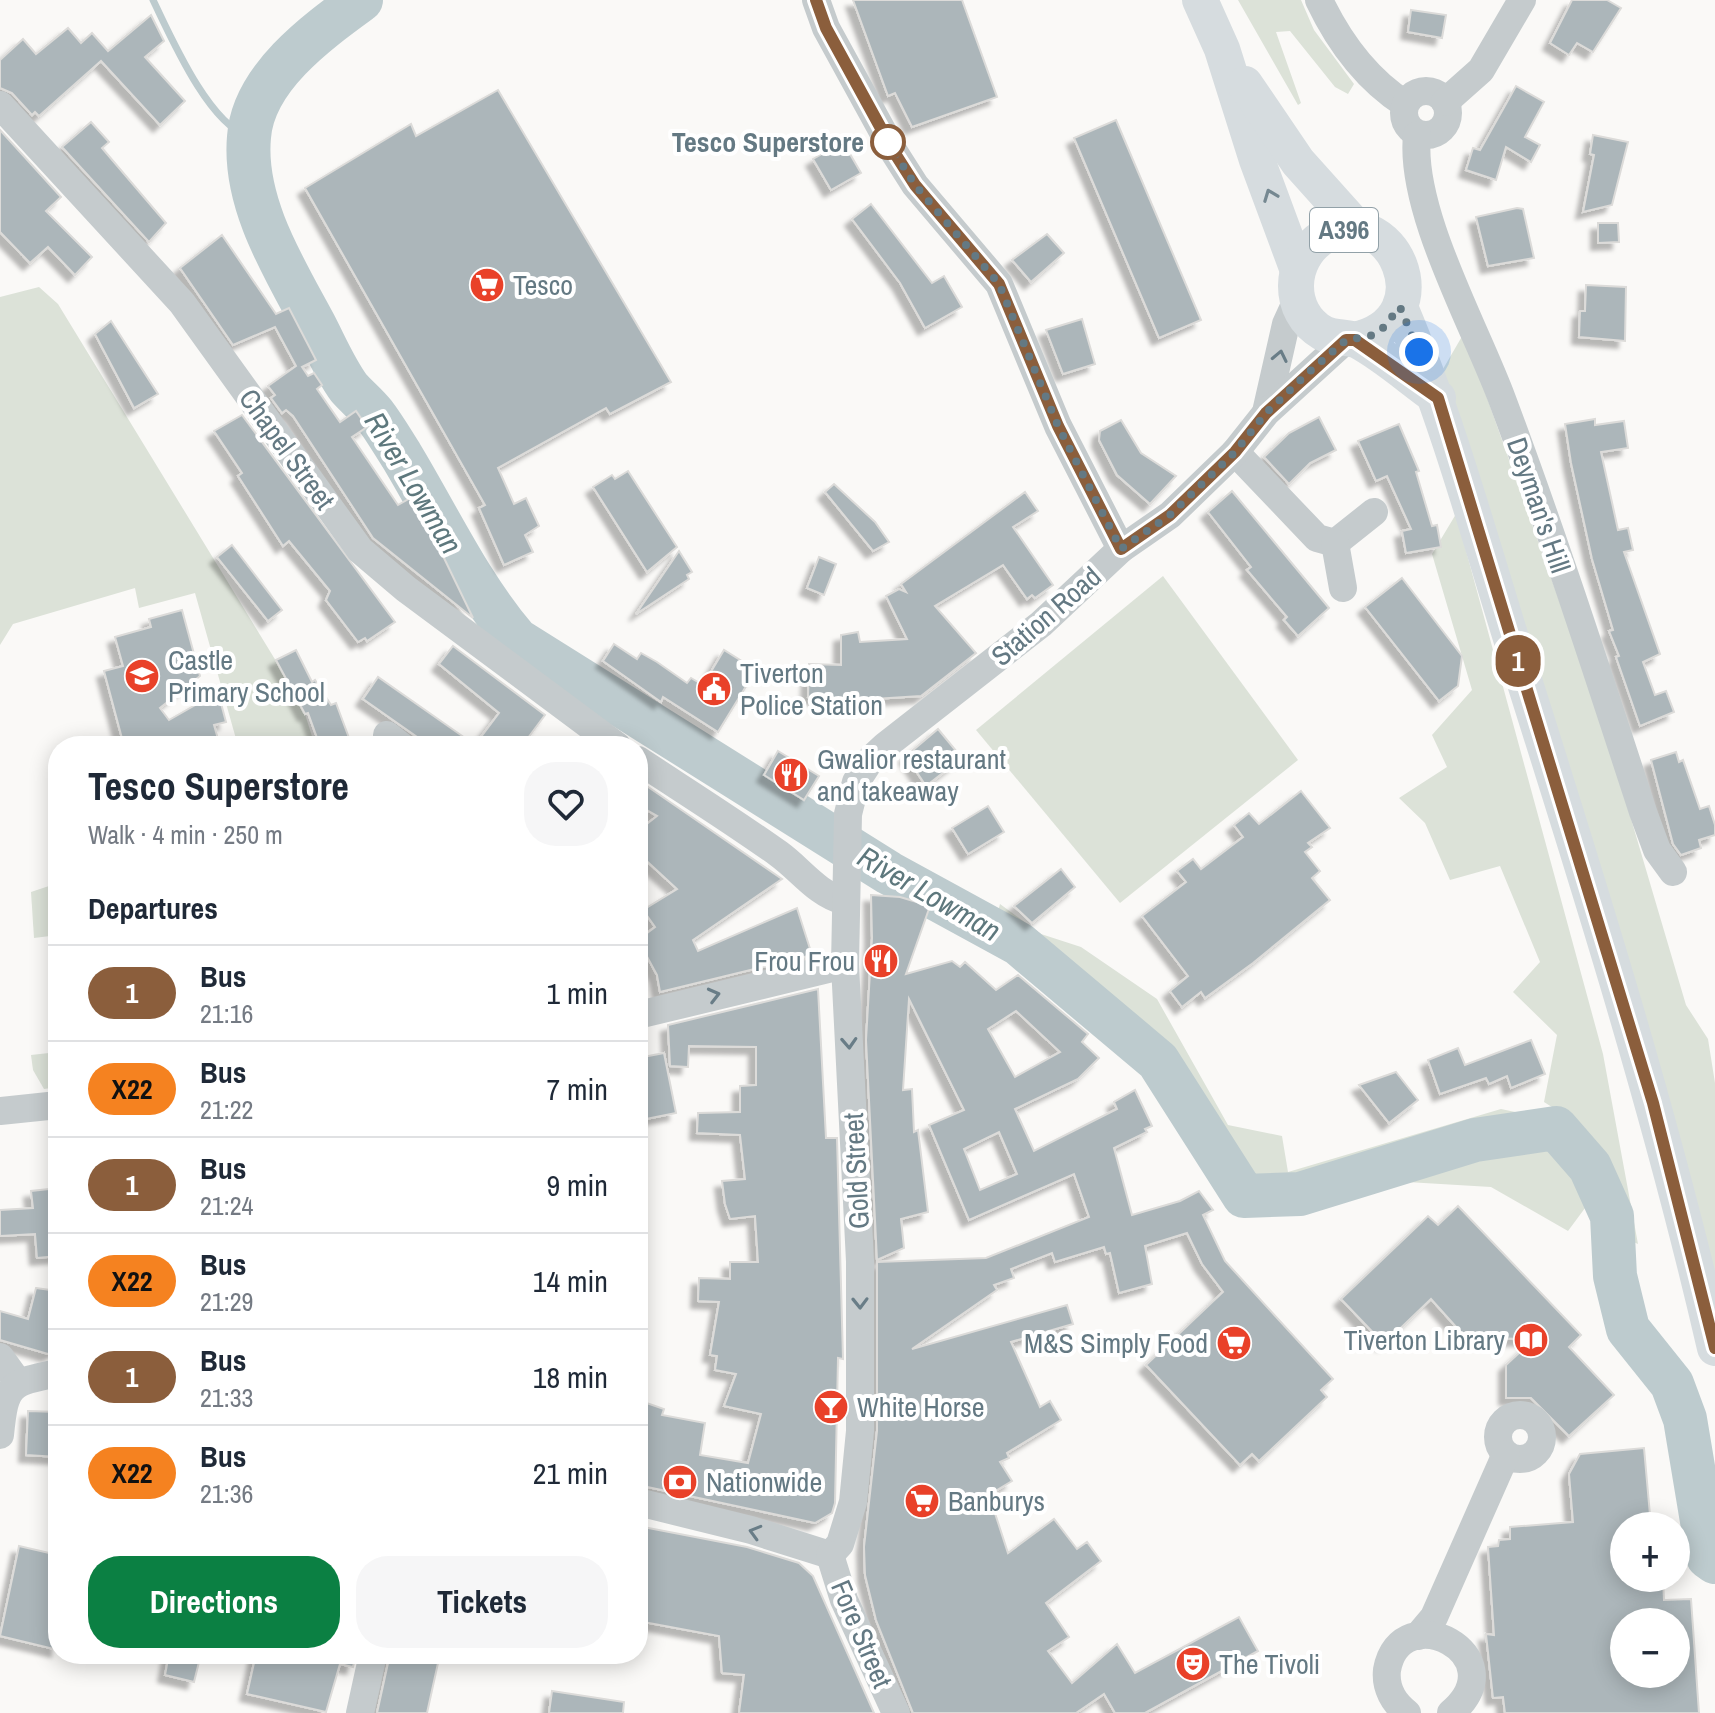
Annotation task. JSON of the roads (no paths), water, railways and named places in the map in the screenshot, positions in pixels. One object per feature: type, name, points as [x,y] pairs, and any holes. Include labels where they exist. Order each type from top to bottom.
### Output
[{"type":"main road","name":"A396","points":[[1200,0],[1222,49],[1310,323],[1333,337],[1351,340],[1438,398]]},
{"type":"main road","name":"A396","points":[[1222,49],[1298,162],[1359,230],[1388,245],[1398,258],[1404,274],[1400,307],[1438,398],[1653,1103],[1715,1348]]},
{"type":"main road","name":"A396","points":[[1297,284],[1304,254],[1328,234],[1359,230]]},
{"type":"main road","points":[[1351,340],[1382,329],[1400,307]]},
{"type":"street","points":[[816,0],[826,28],[915,185],[999,284],[1058,426],[1121,549]]},
{"type":"street","points":[[1319,0],[1345,46],[1371,77],[1405,104]]},
{"type":"street","points":[[1445,102],[1481,70],[1522,0]]},
{"type":"street","points":[[1429,91],[1445,102],[1448,119],[1431,135],[1417,135],[1406,124],[1405,104],[1413,95],[1429,91]]},
{"type":"street","name":"Chapel Street","points":[[0,105],[182,303],[360,550],[406,589],[604,736]]},
{"type":"street","name":"Deyman's Hill","points":[[1417,135],[1419,188],[1430,222],[1501,397],[1647,825],[1657,850],[1673,872]]},
{"type":"street","name":"Station Road","points":[[1266,413],[1297,284]]},
{"type":"street","name":"Station Road","points":[[856,782],[871,759],[885,746],[1041,624],[1121,549],[1170,515],[1235,452],[1266,413],[1351,340]]},
{"type":"street","points":[[1235,452],[1317,538],[1335,543]]},
{"type":"street","points":[[1335,543],[1374,512]]},
{"type":"street","points":[[1335,543],[1343,588]]},
{"type":"street","points":[[648,766],[748,831],[801,870],[819,891],[844,901]]},
{"type":"street","name":"Gold Street","points":[[830,1555],[840,1544],[853,1502],[860,1417],[860,1261],[844,901],[848,814],[856,782]]},
{"type":"street","points":[[648,1013],[845,965]]},
{"type":"street","points":[[0,1111],[48,1106]]},
{"type":"street","points":[[0,1357],[18,1382]]},
{"type":"street","points":[[0,1435],[6,1393],[18,1382],[48,1375]]},
{"type":"street","points":[[1407,1713],[1390,1693],[1388,1668],[1398,1647],[1418,1636],[1434,1617],[1506,1454]]},
{"type":"street","points":[[648,1504],[751,1530],[830,1555]]},
{"type":"street","name":"Fore Street","points":[[830,1555],[844,1600],[896,1713]]},
{"type":"street","points":[[1458,1646],[1455,1609],[1463,1556]]},
{"type":"street","points":[[1418,1636],[1446,1638],[1466,1656],[1471,1681],[1468,1693],[1451,1713]]},
{"type":"street","points":[[360,1713],[371,1664]]},
{"type":"waterway","points":[[153,0],[180,56],[205,97],[233,128],[248,136]]},
{"type":"waterway","name":"River Lowman","points":[[361,0],[290,58],[262,95],[253,115],[249,137],[252,186],[279,258],[339,373],[385,429],[469,573],[517,640],[889,873],[1019,944],[1158,1061],[1244,1196],[1300,1194],[1475,1140],[1556,1128],[1590,1167],[1612,1216],[1615,1276],[1628,1329],[1672,1384],[1685,1419],[1708,1557],[1715,1562]]},
{"type":"place","name":"Tesco Superstore","points":[[888,142]]},
{"type":"place","name":"Tesco","points":[[487,285]]},
{"type":"place","name":"Castle Primary School","points":[[142,676]]},
{"type":"place","name":"Tiverton Police Station","points":[[714,689]]},
{"type":"place","name":"Gwalior restaurant and takeaway","points":[[791,775]]},
{"type":"place","name":"Frou Frou","points":[[881,961]]},
{"type":"place","name":"Tiverton Library","points":[[1531,1340]]},
{"type":"place","name":"M&S Simply Food","points":[[1234,1343]]},
{"type":"place","name":"White Horse","points":[[831,1407]]},
{"type":"place","name":"Nationwide","points":[[680,1482]]},
{"type":"place","name":"Banburys","points":[[922,1501]]},
{"type":"place","name":"The Tivoli","points":[[1193,1664]]}]
